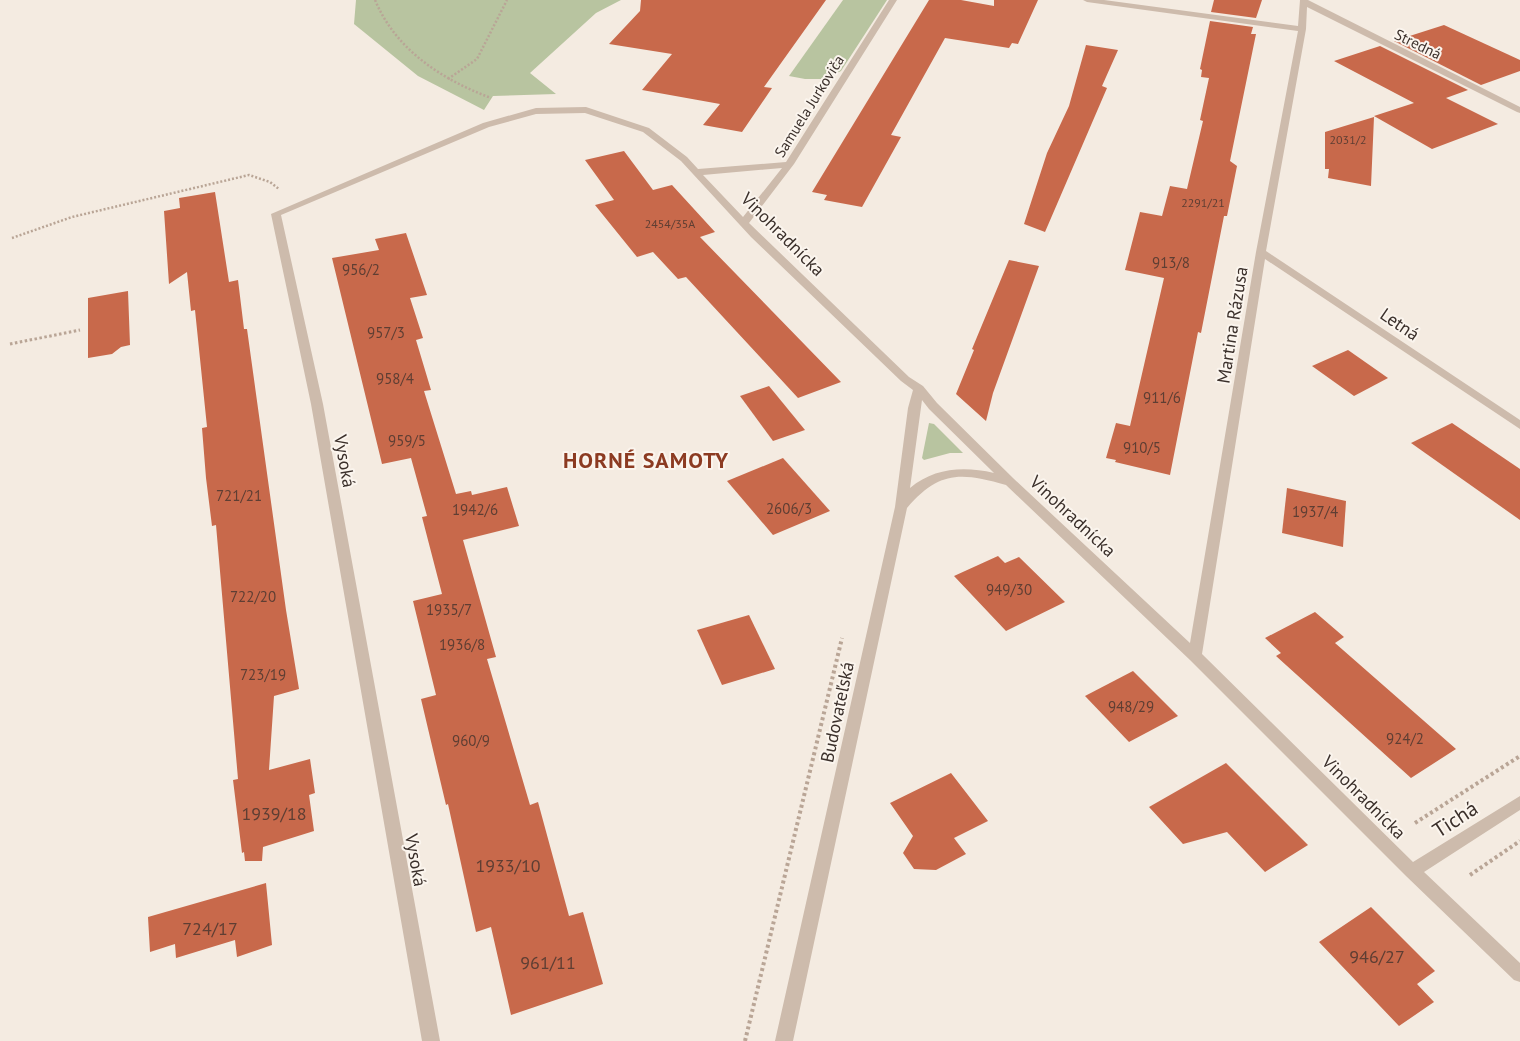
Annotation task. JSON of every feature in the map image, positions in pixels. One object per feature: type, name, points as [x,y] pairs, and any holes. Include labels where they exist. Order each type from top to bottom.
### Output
[{"type":"street","name":"Samuela Jurkoviča","points":[[744,223],[789,164],[893,0]]},
{"type":"street","points":[[1087,0],[1302,29]]},
{"type":"street","name":"Martina Rázusa","points":[[1195,656],[1261,252],[1302,29],[1304,1]]},
{"type":"street","name":"Stredná","points":[[1304,1],[1520,110]]},
{"type":"street","name":"Vysoká","points":[[431,1041],[317,404],[276,214],[486,125],[536,111],[586,110]]},
{"type":"street","name":"Vinohradnícka","points":[[586,110],[646,130],[684,158],[754,235],[905,379],[919,389],[933,406],[1009,481],[1195,656],[1412,871],[1520,974]]},
{"type":"street","points":[[697,172],[726,171],[789,164]]},
{"type":"street","name":"Letná","points":[[1261,252],[1520,425]]},
{"type":"street","name":"Budovateľská","points":[[784,1041],[901,507],[914,408],[919,389]]},
{"type":"street","points":[[901,507],[910,493],[925,482],[943,475],[965,472],[987,474],[1009,481]]},
{"type":"street","name":"Tichá","points":[[1412,871],[1520,802]]},
{"type":"path","points":[[375,0],[391,30],[421,62],[469,91],[506,104],[521,115]]},
{"type":"path","points":[[448,78],[478,58],[507,0]]},
{"type":"path","points":[[12,238],[72,216],[249,175],[270,182],[303,203]]},
{"type":"path","points":[[10,344],[80,330]]},
{"type":"path","points":[[745,1041],[843,633]]},
{"type":"path","points":[[1415,824],[1520,756]]},
{"type":"path","points":[[1470,875],[1520,841]]},
{"type":"green space","points":[[356,0],[621,0],[596,13],[530,73],[556,94],[493,96],[484,110],[418,76],[354,24]]},
{"type":"green space","points":[[843,0],[887,0],[841,71],[825,79],[805,79],[789,76]]},
{"type":"green space","points":[[929,423],[934,424],[963,453],[950,453],[924,460],[922,458]]},
{"type":"building","points":[[641,0],[826,0],[764,87],[772,88],[742,132],[703,125],[720,104],[642,90],[672,54],[609,44],[640,11]]},
{"type":"building","points":[[929,0],[961,0],[994,6],[994,0],[1038,0],[1018,44],[1012,43],[1009,48],[945,38],[891,135],[901,137],[862,207],[824,200],[827,195],[812,192]]},
{"type":"building","points":[[1214,0],[1262,0],[1256,18],[1211,12]]},
{"type":"building","points":[[1210,21],[1253,27],[1251,34],[1256,34],[1230,161],[1237,166],[1227,216],[1224,216],[1201,333],[1198,332],[1170,475],[1115,462],[1116,460],[1106,458],[1116,423],[1130,426],[1164,278],[1125,270],[1140,212],[1162,216],[1170,186],[1187,189],[1203,121],[1200,120],[1209,78],[1201,77],[1202,70],[1200,69]]},
{"type":"building","points":[[1444,25],[1520,60],[1520,71],[1481,85],[1394,41]]},
{"type":"building","points":[[1086,45],[1118,50],[1102,86],[1107,88],[1045,232],[1024,224],[1047,153],[1069,106]]},
{"type":"building","points":[[1380,46],[1468,90],[1446,98],[1498,124],[1432,149],[1374,116],[1414,103],[1334,61]]},
{"type":"building","points":[[1374,117],[1371,186],[1328,178],[1329,169],[1325,169],[1325,132]]},
{"type":"building","points":[[624,151],[653,190],[672,185],[715,232],[700,237],[841,382],[798,398],[686,277],[678,279],[653,252],[637,257],[595,205],[614,200],[585,160]]},
{"type":"building","points":[[215,192],[229,282],[238,280],[244,329],[247,329],[286,610],[299,689],[274,696],[269,770],[310,759],[315,793],[309,795],[314,831],[263,847],[262,861],[245,861],[244,852],[242,853],[233,780],[238,779],[216,525],[212,526],[206,478],[202,428],[207,427],[195,310],[191,311],[187,272],[169,284],[164,211],[180,208],[179,198]]},
{"type":"building","points":[[406,233],[427,295],[410,298],[423,338],[416,340],[431,390],[424,391],[456,494],[471,491],[472,495],[507,487],[519,526],[463,540],[496,657],[487,659],[530,805],[538,802],[569,916],[583,912],[603,984],[511,1015],[491,927],[476,932],[448,804],[446,805],[421,699],[436,695],[413,601],[442,594],[422,517],[427,516],[411,458],[382,464],[332,258],[379,250],[375,239]]},
{"type":"building","points":[[1009,260],[1039,266],[993,393],[986,421],[956,394],[974,350],[972,349]]},
{"type":"building","points":[[128,291],[130,345],[121,347],[112,354],[88,358],[88,298]]},
{"type":"building","points":[[1348,350],[1388,378],[1354,396],[1312,366]]},
{"type":"building","points":[[769,386],[805,430],[773,441],[740,396]]},
{"type":"building","points":[[1452,423],[1520,469],[1520,520],[1411,443]]},
{"type":"building","points":[[783,458],[830,511],[773,535],[727,481]]},
{"type":"building","points":[[1287,488],[1346,501],[1343,547],[1282,533]]},
{"type":"building","points":[[998,556],[1005,563],[1019,557],[1065,602],[1006,631],[954,576]]},
{"type":"building","points":[[1315,612],[1344,637],[1335,643],[1456,749],[1411,778],[1276,656],[1281,653],[1265,638]]},
{"type":"building","points":[[749,615],[775,669],[722,685],[697,630]]},
{"type":"building","points":[[1133,671],[1178,716],[1129,742],[1085,696]]},
{"type":"building","points":[[1226,763],[1308,845],[1265,872],[1227,832],[1183,844],[1149,807]]},
{"type":"building","points":[[951,773],[988,821],[954,838],[966,854],[936,870],[914,869],[903,853],[913,836],[890,803]]},
{"type":"building","points":[[266,883],[272,945],[237,957],[235,940],[176,958],[175,944],[150,952],[148,917]]},
{"type":"building","points":[[1371,907],[1435,971],[1417,984],[1434,1002],[1399,1026],[1319,942]]},
{"type":"district","name":"HORNÉ SAMOTY","points":[[646,460]]}]
